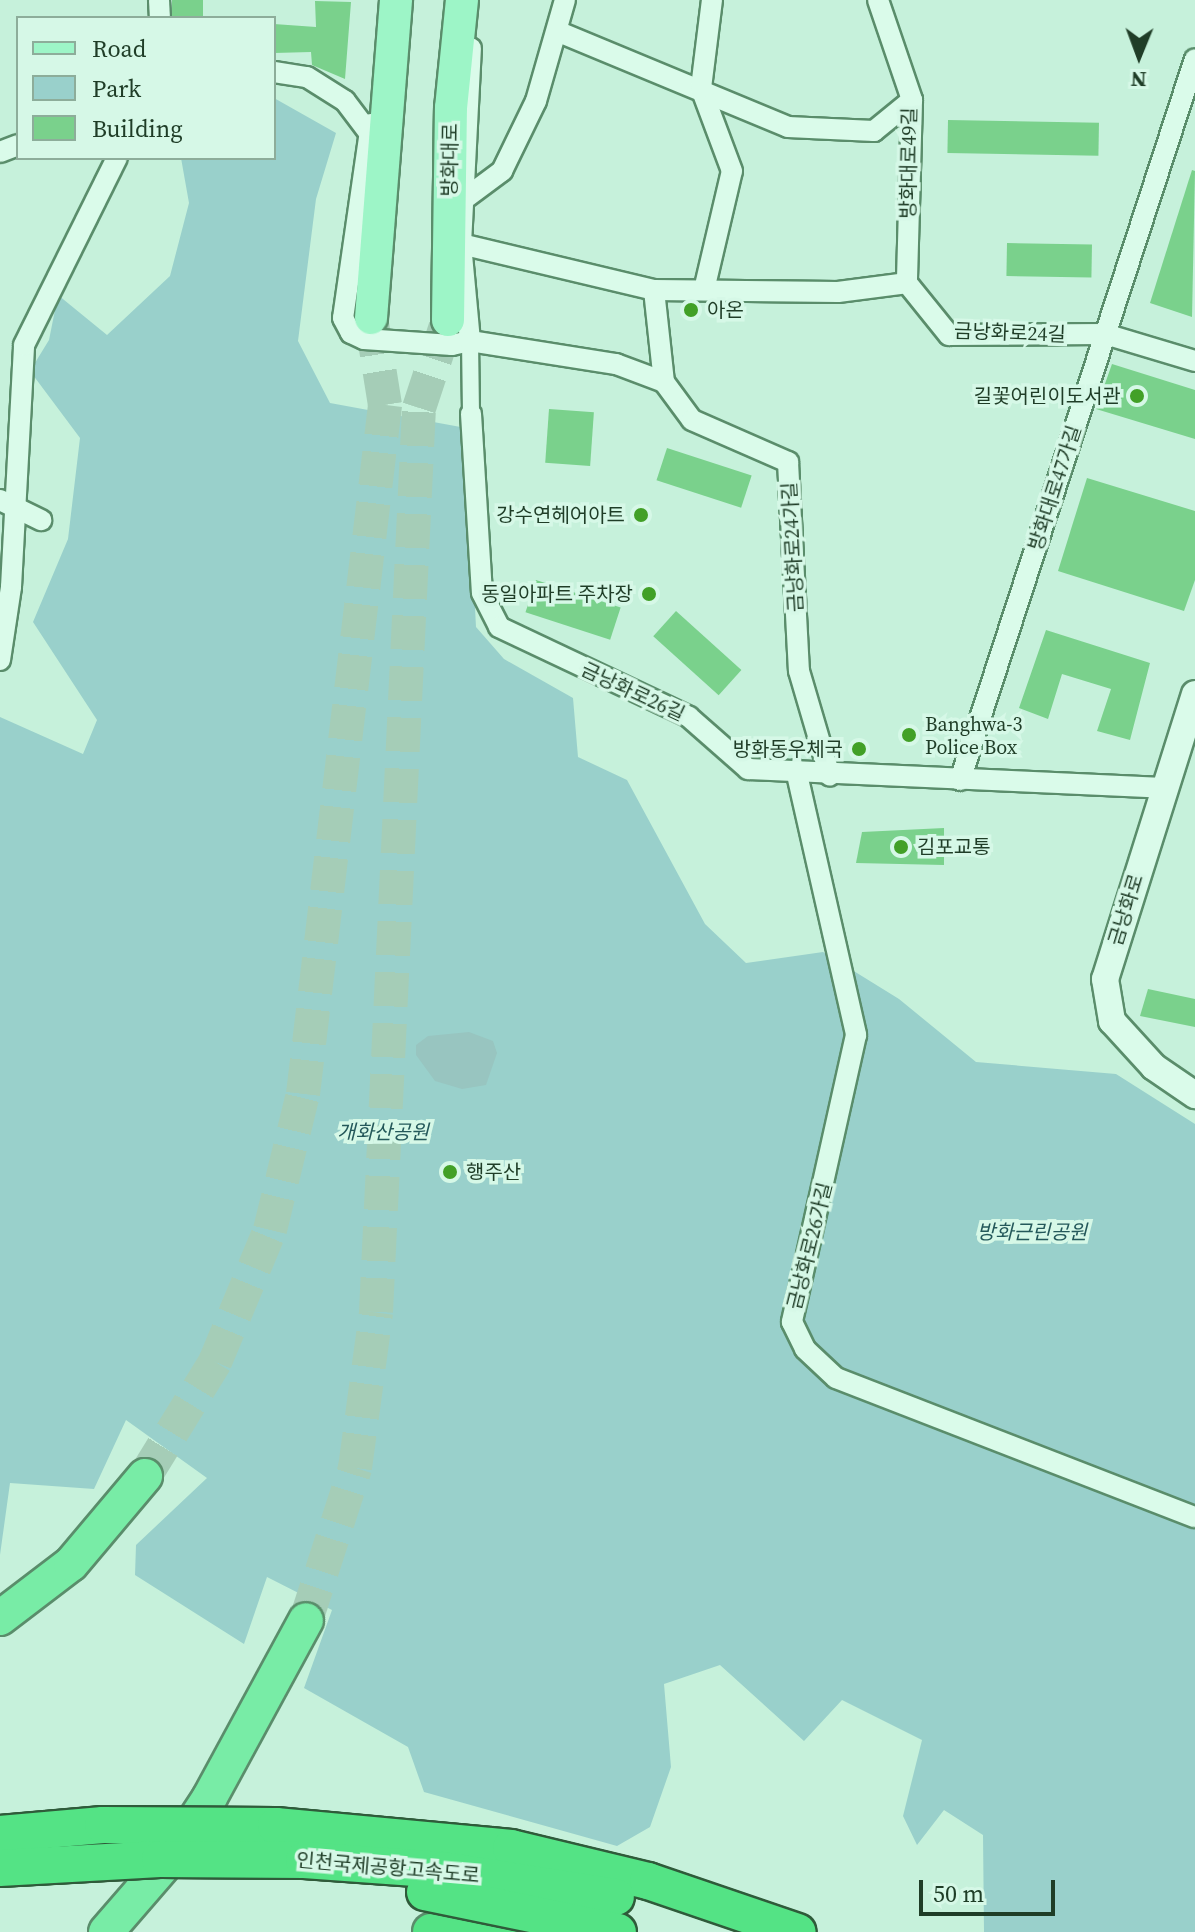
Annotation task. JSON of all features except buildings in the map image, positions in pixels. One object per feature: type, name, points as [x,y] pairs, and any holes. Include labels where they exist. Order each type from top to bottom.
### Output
[{"type":"highway","points":[[0,1618],[71,1564],[145,1476]]},
{"type":"highway","points":[[106,1932],[170,1858],[210,1797],[306,1620]]},
{"type":"highway","points":[[0,1834],[103,1825],[276,1826],[511,1848],[648,1881],[798,1932]]},
{"type":"highway","name":"인천국제공항고속도로","points":[[0,1868],[160,1859],[304,1860],[443,1870],[577,1889],[770,1932]]},
{"type":"highway","name":"인천국제공항고속도로","points":[[0,1891],[86,1881],[329,1884],[439,1893],[618,1932]]},
{"type":"highway","points":[[431,1932],[532,1932]]},
{"type":"main road","points":[[371,318],[396,0]]},
{"type":"main road","name":"방화대로","points":[[459,330],[451,108],[462,0]]},
{"type":"street","points":[[380,0],[370,134],[343,318],[351,333],[364,339],[452,345],[459,330]]},
{"type":"street","points":[[471,414],[459,330],[461,244],[467,197],[472,0]]},
{"type":"street","points":[[467,197],[502,171],[536,101],[559,32],[565,0]]},
{"type":"street","points":[[704,290],[732,171],[701,88],[712,0]]},
{"type":"street","name":"방화대로49길","points":[[878,0],[912,100],[907,283]]},
{"type":"street","points":[[559,32],[701,88],[788,127],[874,131],[912,100]]},
{"type":"street","name":"방화대로47가길","points":[[960,780],[1195,59]]},
{"type":"street","points":[[276,72],[307,77],[345,101],[370,134]]},
{"type":"street","points":[[0,660],[8,504],[24,345],[116,160]]},
{"type":"street","points":[[461,244],[654,290],[838,292],[907,283]]},
{"type":"street","name":"금낭화로24길","points":[[907,283],[949,335],[1105,334],[1195,361]]},
{"type":"street","points":[[459,330],[616,364],[664,382],[654,290]]},
{"type":"street","name":"금낭화로24가길","points":[[664,382],[692,420],[788,462],[799,671],[830,776]]},
{"type":"street","name":"금낭화로26길","points":[[471,414],[482,593],[499,627],[689,717],[748,769],[796,770],[830,776],[1165,788]]},
{"type":"street","points":[[8,504],[41,520]]},
{"type":"street","name":"금낭화로","points":[[1195,694],[1105,979],[1112,1021],[1154,1067],[1195,1095]]},
{"type":"street","name":"금낭화로26가길","points":[[796,770],[856,1035],[792,1322],[805,1349],[836,1378],[1195,1517]]},
{"type":"green space","name":"개화산공원","points":[[276,99],[336,133],[316,199],[298,341],[330,403],[466,428],[476,627],[504,659],[573,698],[578,757],[627,780],[705,924],[746,963],[823,952],[899,999],[976,1062],[1116,1074],[1195,1124],[1195,1932],[984,1932],[983,1835],[944,1810],[917,1845],[903,1816],[922,1740],[842,1700],[804,1741],[720,1665],[664,1684],[671,1767],[650,1827],[617,1846],[424,1792],[408,1747],[304,1688],[332,1610],[267,1577],[244,1644],[135,1575],[136,1545],[207,1478],[126,1420],[94,1489],[10,1483],[0,1555],[0,717],[83,754],[97,720],[33,622],[68,539],[80,438],[30,371],[49,340],[58,295],[107,335],[170,276],[189,203],[181,160],[276,160]]},
{"type":"shaded area","points":[[469,1032],[493,1041],[497,1053],[486,1085],[462,1089],[435,1081],[416,1055],[416,1045],[428,1036]]},
{"type":"tunnel","points":[[145,1476],[215,1362],[270,1230],[303,1094],[385,405],[371,318]]},
{"type":"tunnel","points":[[306,1620],[355,1468],[376,1312],[419,408],[448,320]]},
{"type":"place","name":"아온","points":[[691,310]]},
{"type":"place","name":"길꽃어린이도서관","points":[[1137,396]]},
{"type":"place","name":"강수연헤어아트","points":[[641,515]]},
{"type":"place","name":"동일아파트 주차장","points":[[649,594]]},
{"type":"place","name":"Banghwa-3 Police Box","points":[[909,735]]},
{"type":"place","name":"방화동우체국","points":[[859,749]]},
{"type":"place","name":"김포교통","points":[[901,847]]},
{"type":"place","name":"행주산","points":[[450,1172]]},
{"type":"park label","name":"방화근린공원","points":[[1032,1232]]}]
